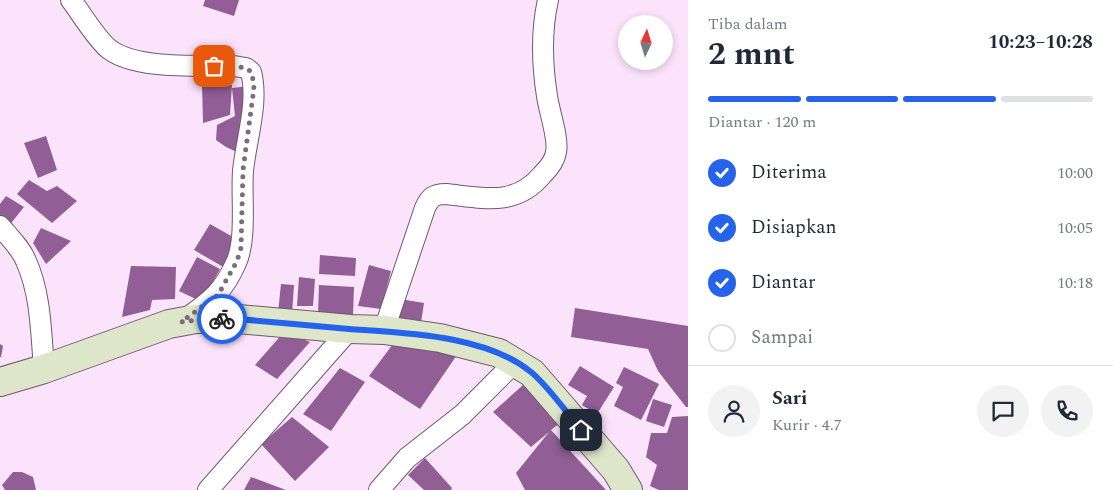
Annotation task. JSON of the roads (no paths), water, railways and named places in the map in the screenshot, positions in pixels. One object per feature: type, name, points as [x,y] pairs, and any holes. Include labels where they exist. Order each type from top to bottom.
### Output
[{"type":"street","points":[[71,0],[109,49],[127,58],[154,64],[234,66],[246,68],[251,72],[254,88],[243,170],[242,228],[239,254],[230,275],[218,295],[189,321]]},
{"type":"street","points":[[384,330],[425,208],[432,196],[446,194],[496,199],[513,196],[538,180],[553,160],[557,148],[546,95],[543,46],[548,0]]},
{"type":"street","points":[[0,226],[22,253],[29,269],[38,301],[44,369]]},
{"type":"street","points":[[0,382],[44,369],[169,324],[189,321],[238,319],[350,329],[384,330],[440,338],[499,353],[532,373],[616,470],[628,490]]},
{"type":"street","points":[[208,490],[350,329]]},
{"type":"street","points":[[379,490],[407,458],[462,415],[515,362]]}]
